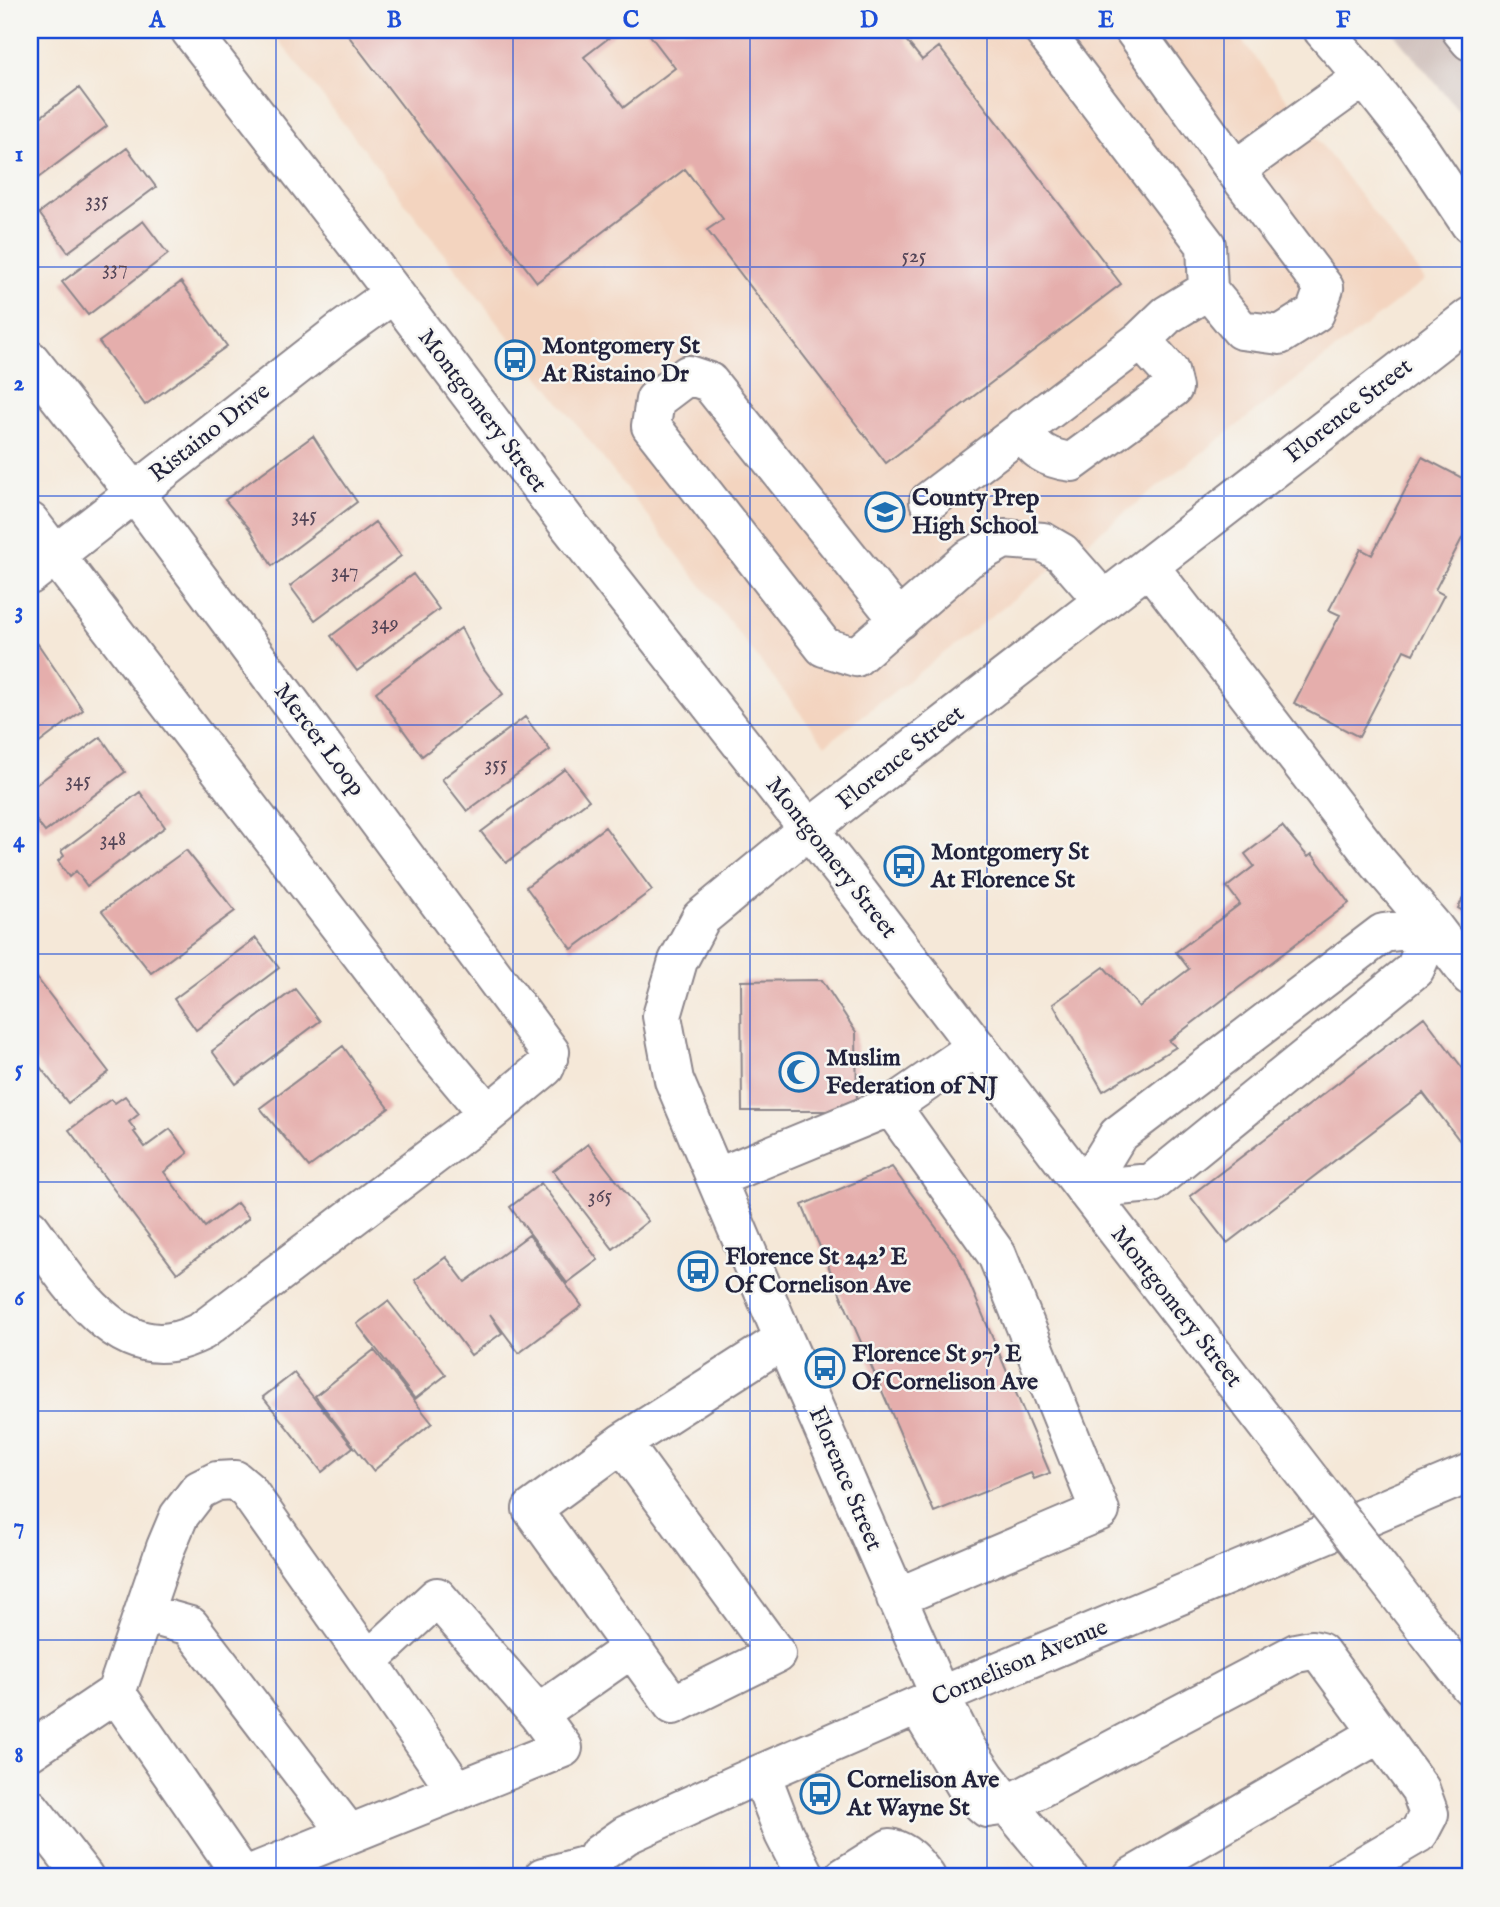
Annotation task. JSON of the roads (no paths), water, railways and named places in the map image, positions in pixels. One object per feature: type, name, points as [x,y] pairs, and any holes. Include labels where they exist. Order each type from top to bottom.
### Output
[{"type":"street","name":"Montgomery Street","points":[[190,30],[569,525],[809,830],[1470,1686]]},
{"type":"street","points":[[1043,30],[1206,245],[1208,290],[1241,330],[1280,335],[1315,313],[1324,288],[1134,30]]},
{"type":"street","points":[[1323,30],[1413,139],[1470,224]]},
{"type":"street","points":[[1461,30],[1470,41]]},
{"type":"street","points":[[1235,170],[1364,77]]},
{"type":"street","points":[[929,500],[1141,340],[1167,315],[1208,290]]},
{"type":"street","name":"Ristaino Drive","points":[[43,565],[340,332],[393,295]]},
{"type":"street","name":"Florence Street","points":[[1068,1877],[1008,1805],[929,1701],[897,1598],[674,1080],[662,1016],[678,961],[701,918],[809,830],[1470,317]]},
{"type":"street","points":[[1023,428],[1028,440],[1051,459],[1072,462],[1173,387],[1169,371],[1141,340]]},
{"type":"street","name":"Mercer Loop","points":[[30,360],[135,492],[550,1052],[545,1067],[488,1114],[202,1331],[188,1338],[170,1343],[148,1342],[120,1331],[91,1309],[30,1228]]},
{"type":"street","points":[[899,620],[709,382],[688,375],[655,400],[651,426],[824,647],[856,657],[899,620],[968,559],[1004,539],[1043,542],[1062,553],[1104,601]]},
{"type":"street","points":[[30,522],[43,565],[488,1114]]},
{"type":"street","points":[[1149,566],[1376,860],[1470,976]]},
{"type":"street","points":[[1084,1189],[1152,1183],[1415,969],[1433,928]]},
{"type":"street","points":[[1084,1189],[1118,1135],[1383,933],[1433,928]]},
{"type":"street","points":[[716,1178],[891,1106],[977,1047]]},
{"type":"street","points":[[891,1106],[997,1255],[1100,1511],[897,1598]]},
{"type":"street","points":[[622,1443],[776,1654],[673,1705],[532,1509],[622,1443],[784,1339]]},
{"type":"street","name":"Cornelison Avenue","points":[[591,1870],[599,1854],[625,1835],[929,1701],[1470,1473]]},
{"type":"street","points":[[30,1751],[116,1693],[179,1516],[199,1490],[217,1481],[235,1480],[248,1490],[457,1791]]},
{"type":"street","points":[[116,1693],[243,1877],[563,1748],[538,1714],[437,1597],[368,1661]]},
{"type":"street","points":[[144,1613],[190,1626],[349,1835]]},
{"type":"street","points":[[538,1714],[632,1648]]},
{"type":"street","points":[[1008,1805],[1296,1653],[1312,1650],[1320,1652],[1420,1789],[1429,1814],[1419,1833],[1344,1877]]},
{"type":"street","points":[[1132,1877],[1380,1733]]},
{"type":"street","points":[[749,1779],[757,1836],[777,1877]]},
{"type":"street","points":[[749,1779],[784,1834],[806,1877]]},
{"type":"street","points":[[30,1808],[84,1877]]},
{"type":"street","points":[[844,1877],[890,1848],[901,1851],[926,1877]]},
{"type":"street","points":[[543,1877],[591,1870]]},
{"type":"place","name":"Montgomery St At Ristaino Dr","points":[[515,360]]},
{"type":"place","name":"County Prep High School","points":[[885,512]]},
{"type":"place","name":"Montgomery St At Florence St","points":[[904,866]]},
{"type":"place","name":"Muslim Federation of NJ","points":[[799,1072]]},
{"type":"place","name":"Florence St 242' E Of Cornelison Ave","points":[[698,1271]]},
{"type":"place","name":"Florence St 97' E Of Cornelison Ave","points":[[825,1368]]},
{"type":"place","name":"Cornelison Ave At Wayne St","points":[[820,1794]]}]
